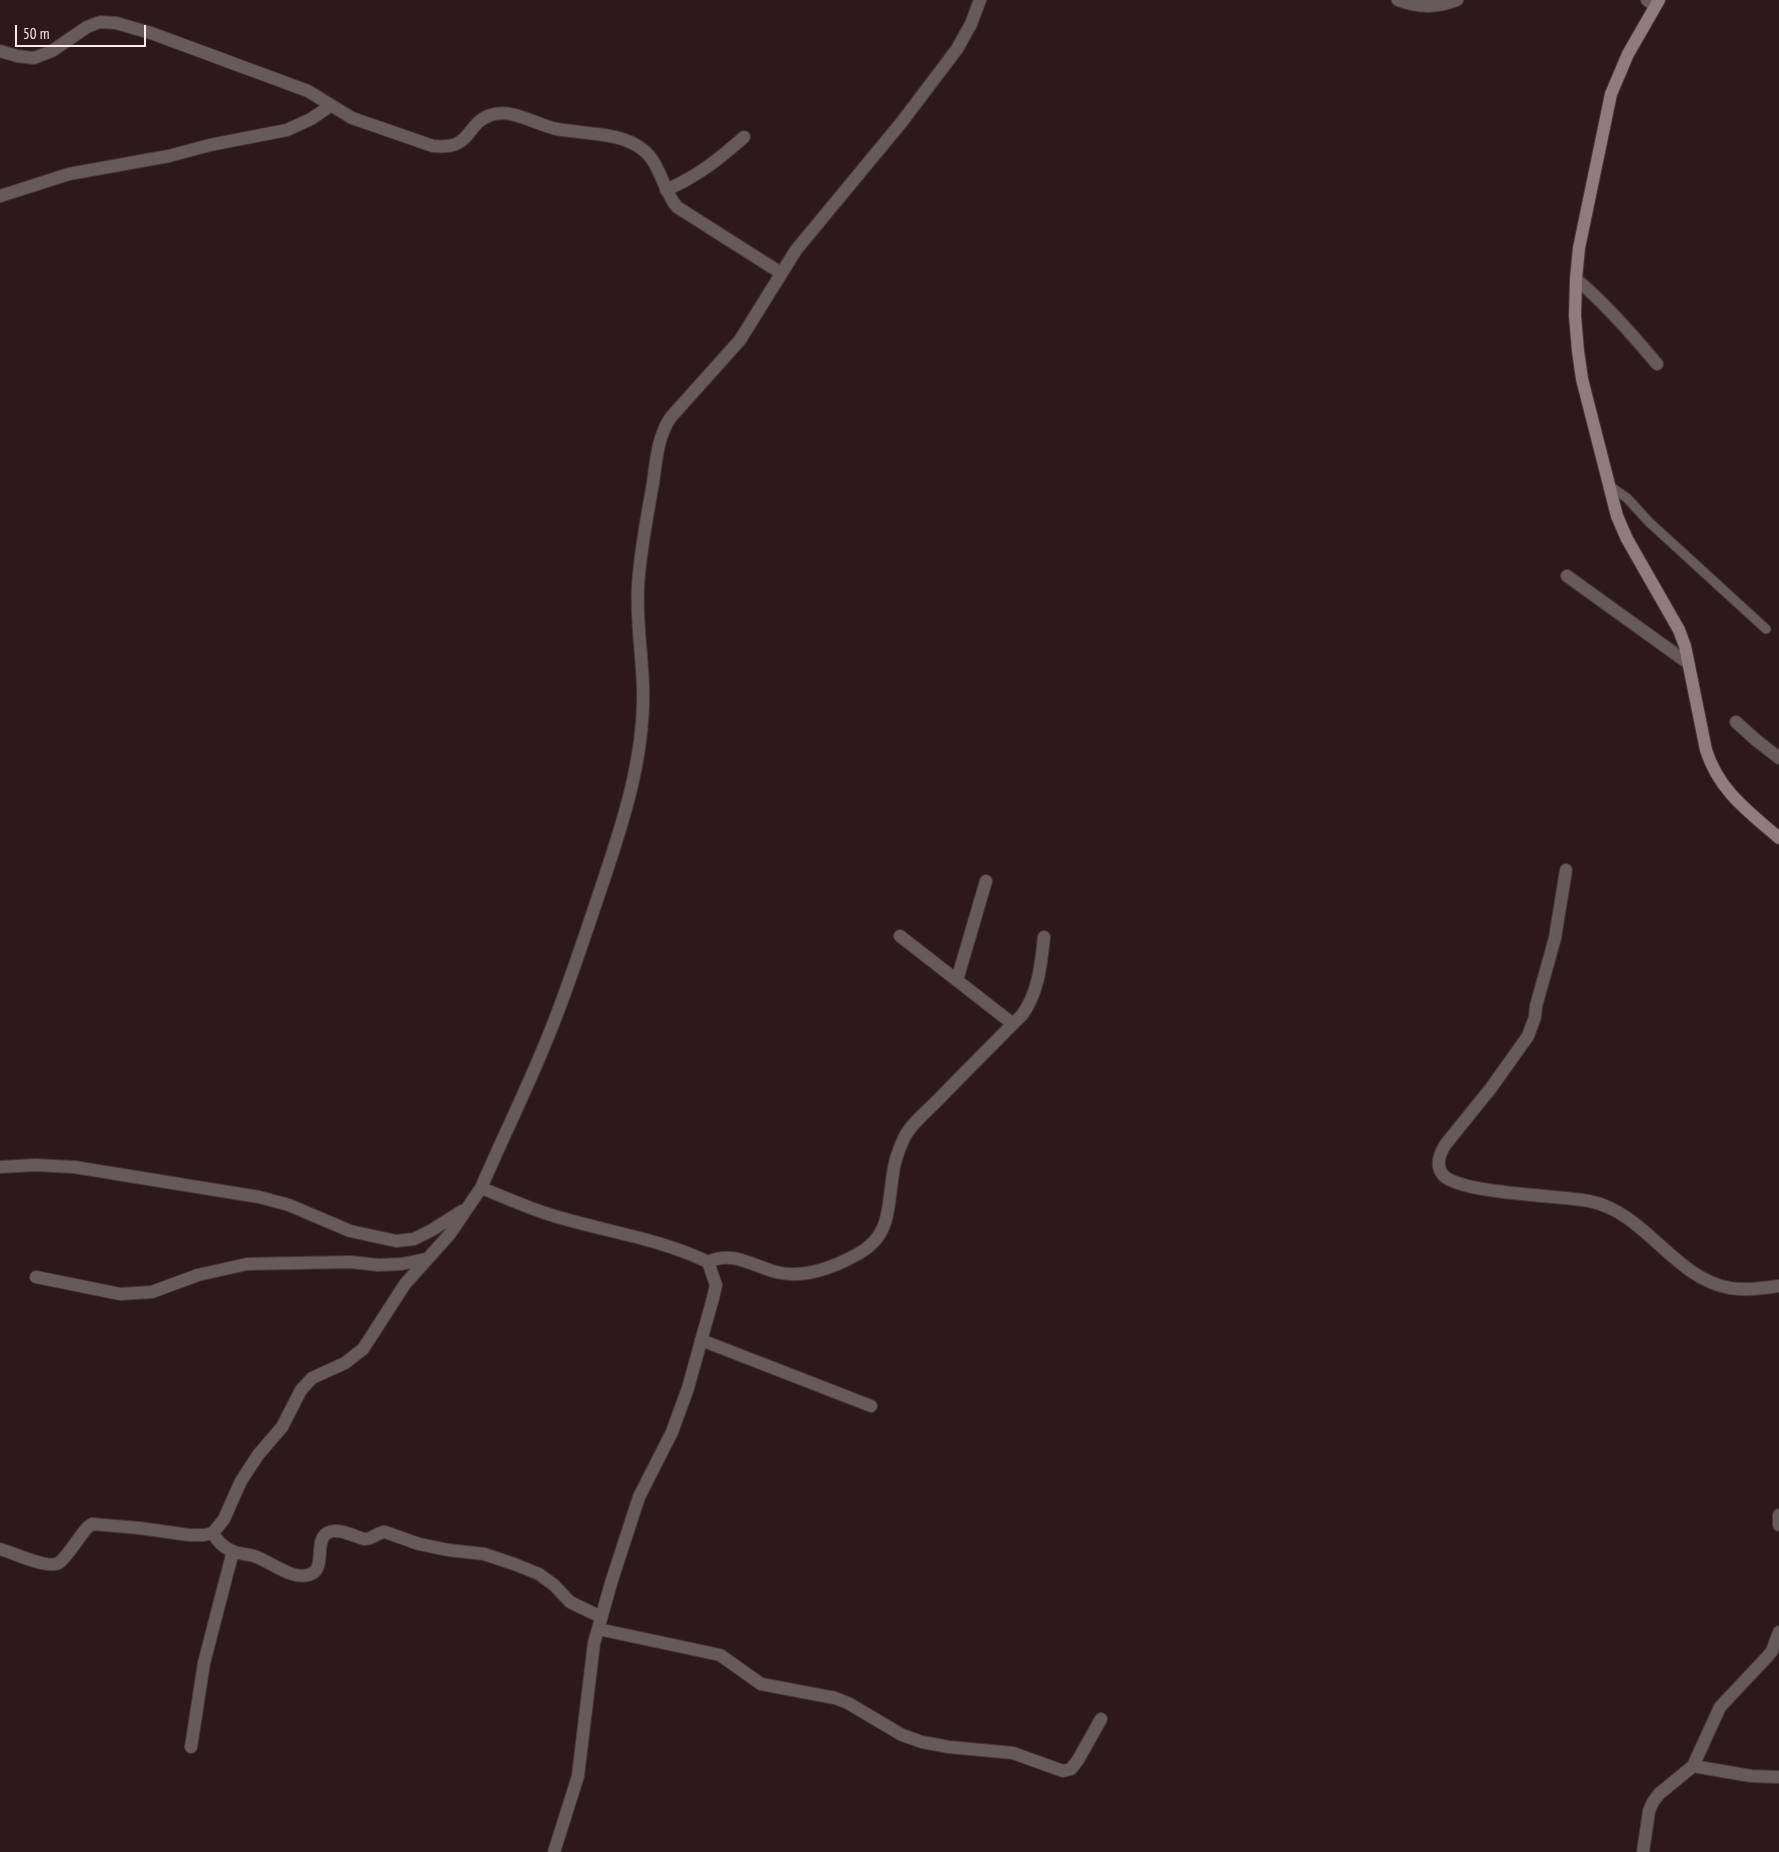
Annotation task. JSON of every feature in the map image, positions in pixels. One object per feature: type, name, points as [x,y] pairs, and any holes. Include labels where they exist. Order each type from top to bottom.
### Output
[{"type":"street","points":[[0,1548],[52,1565],[59,1563],[92,1524],[190,1535],[204,1535],[213,1532],[224,1519],[240,1482],[258,1454],[282,1427],[301,1390],[312,1378],[345,1363],[363,1349],[405,1284],[426,1258],[449,1235],[469,1207],[481,1188],[557,1016],[623,821],[634,774],[642,708],[643,674],[638,625],[638,587],[641,557],[655,468],[663,431],[671,417],[740,340],[761,310],[796,250],[901,122],[957,49],[971,24],[980,0]]},
{"type":"street","points":[[1398,0],[1410,4],[1428,6],[1457,0]]},
{"type":"street","points":[[1654,2],[1621,68],[1611,94],[1581,239],[1576,279],[1578,351],[1582,379],[1617,516],[1627,540],[1679,630],[1710,762],[1723,786],[1731,795],[1779,838]]},
{"type":"street","points":[[0,51],[34,58],[52,51],[87,27],[100,22],[116,23],[151,33],[308,91],[352,118],[433,146],[445,147],[456,144],[484,119],[491,115],[501,114],[515,116],[556,129],[623,139],[643,149],[651,158],[658,167],[672,201],[684,213],[781,273]]},
{"type":"street","points":[[0,196],[69,174],[169,156],[210,144],[287,130],[311,119],[330,106]]},
{"type":"street","points":[[666,190],[706,169],[744,137]]},
{"type":"street","points":[[1576,279],[1602,302],[1657,364]]},
{"type":"street","points":[[1567,576],[1688,663]]},
{"type":"street","points":[[1736,722],[1779,758]]},
{"type":"street","points":[[1566,870],[1555,938],[1536,1006],[1535,1017],[1528,1036],[1491,1088],[1445,1145],[1439,1154],[1438,1165],[1444,1175],[1453,1181],[1474,1188],[1582,1200],[1610,1208],[1655,1240],[1694,1274],[1711,1282],[1730,1288],[1779,1286]]},
{"type":"street","points":[[957,980],[986,881]]},
{"type":"street","points":[[900,936],[1013,1024]]},
{"type":"street","points":[[481,1188],[545,1213],[672,1248],[708,1262],[724,1257],[735,1258],[777,1272],[801,1274],[823,1270],[856,1255],[870,1247],[879,1238],[884,1228],[898,1152],[905,1136],[1030,1005],[1038,977],[1044,937]]},
{"type":"street","points":[[0,1167],[35,1165],[74,1167],[258,1197],[289,1205],[350,1231],[396,1242],[414,1239],[469,1207]]},
{"type":"street","points":[[36,1277],[120,1294],[134,1294],[152,1292],[198,1275],[247,1264],[350,1262],[378,1265],[402,1264],[426,1258]]},
{"type":"street","points":[[554,1852],[578,1776],[593,1652],[612,1580],[639,1497],[672,1432],[688,1388],[716,1285],[708,1262]]},
{"type":"street","points":[[701,1340],[871,1406]]},
{"type":"street","points":[[1779,1515],[1779,1526]]},
{"type":"street","points":[[213,1532],[221,1544],[233,1551],[256,1556],[289,1573],[309,1575],[315,1572],[317,1568],[322,1539],[329,1532],[338,1531],[367,1539],[385,1532],[419,1544],[448,1550],[484,1554],[539,1574],[554,1585],[570,1602],[600,1623],[720,1655],[761,1684],[835,1698],[848,1703],[902,1736],[922,1742],[949,1747],[1013,1753],[1063,1771],[1071,1769],[1078,1760],[1101,1719]]},
{"type":"street","points":[[191,1747],[204,1663],[233,1551]]},
{"type":"street","points":[[1643,1852],[1653,1802],[1659,1794],[1692,1766],[1720,1707],[1768,1657],[1779,1632]]},
{"type":"street","points":[[1692,1766],[1751,1776],[1779,1777]]},
{"type":"lane","points":[[1608,485],[1627,498],[1650,522],[1766,629]]}]
